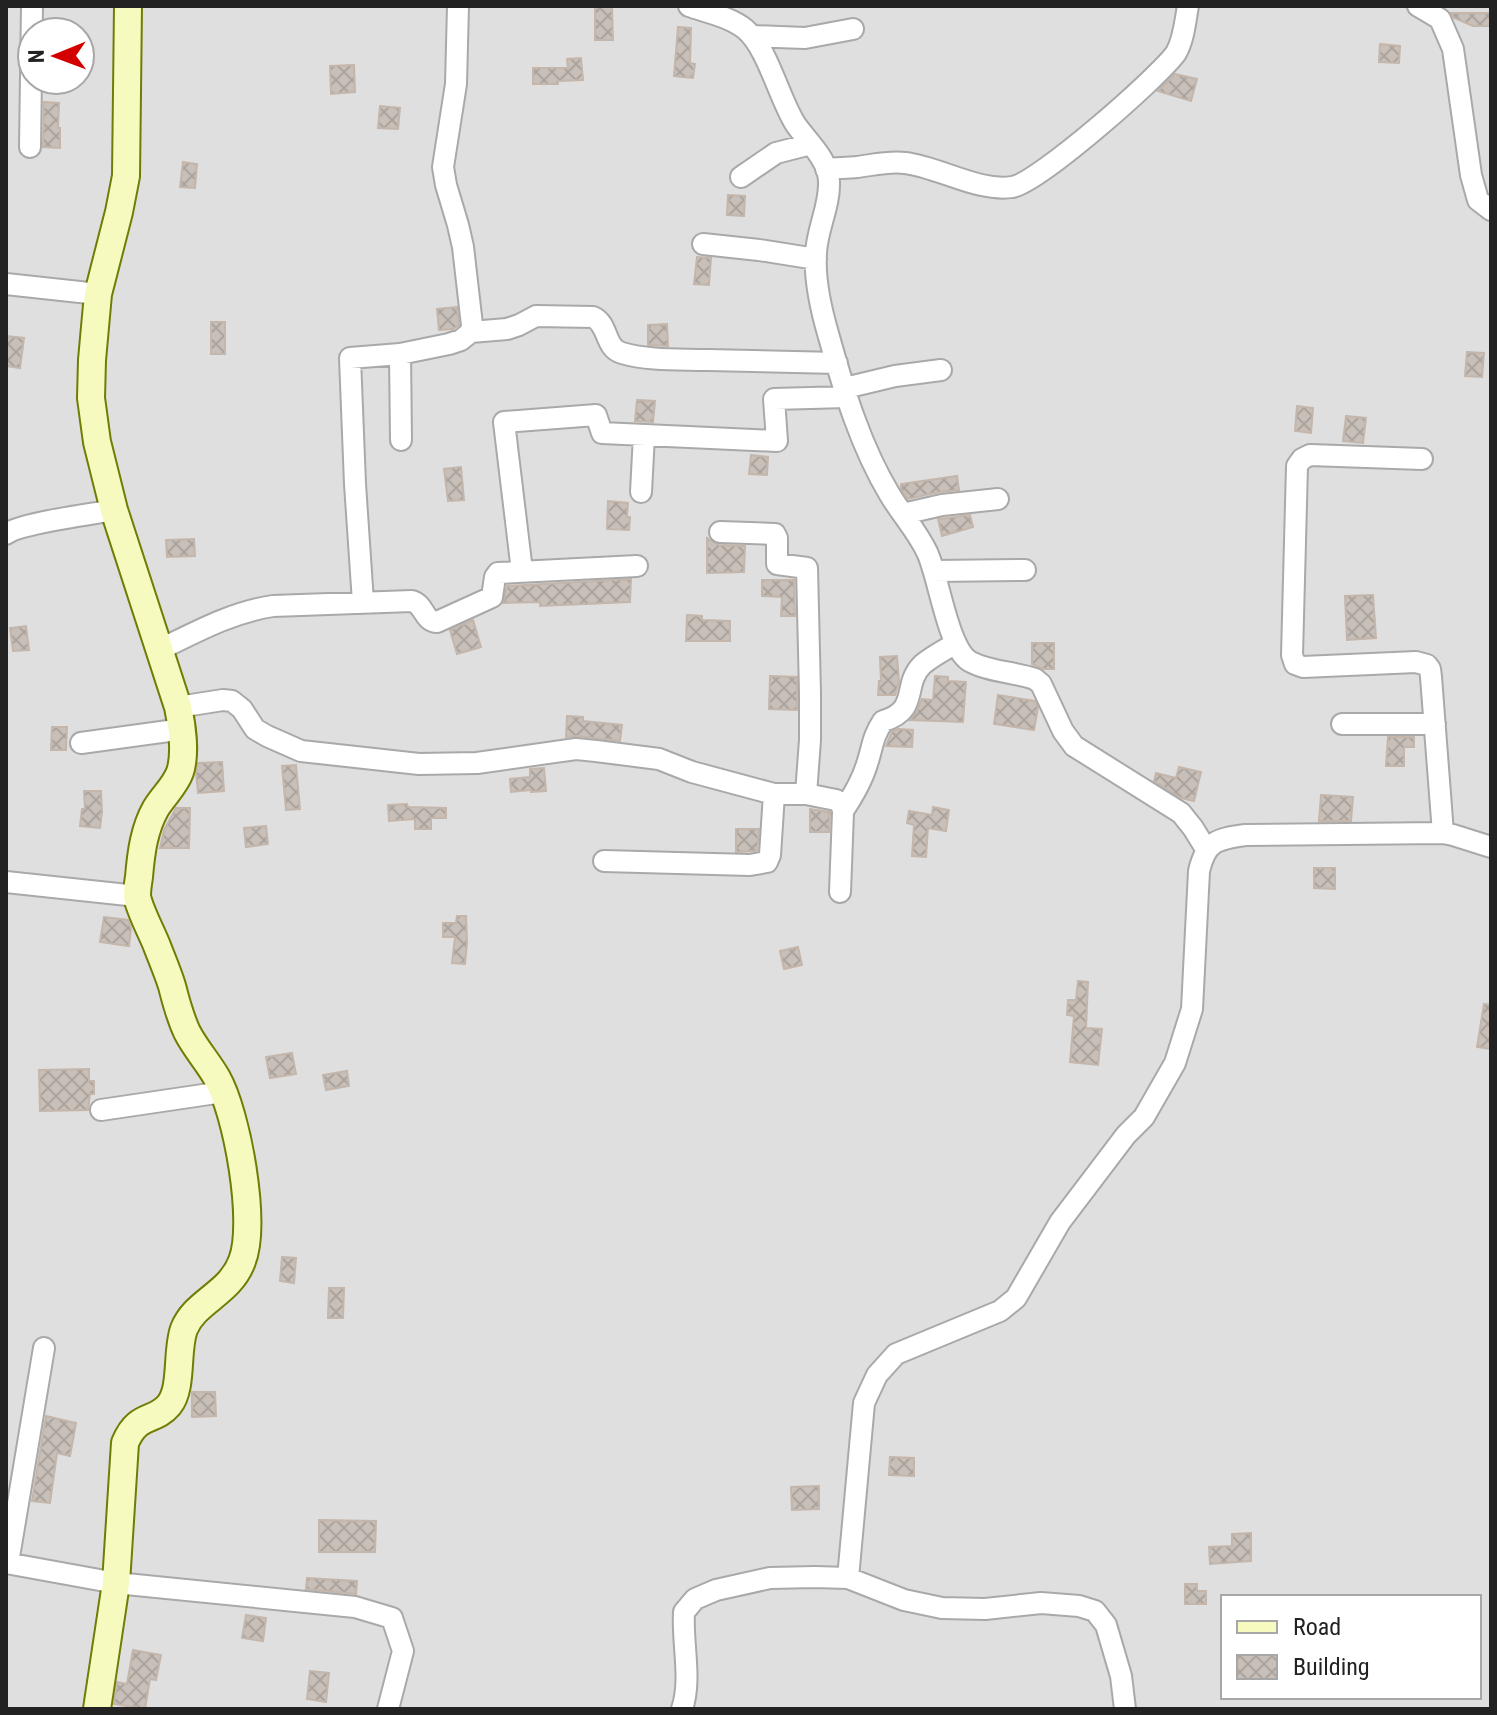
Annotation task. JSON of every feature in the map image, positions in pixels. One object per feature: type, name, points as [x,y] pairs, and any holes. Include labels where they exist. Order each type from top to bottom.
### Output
[{"type":"street","points":[[30,147],[32,6]]},
{"type":"street","points":[[97,1709],[116,1583],[125,1443],[139,1421],[164,1410],[172,1402],[184,1327],[193,1313],[236,1276],[244,1257],[247,1222],[244,1177],[223,1092],[187,1032],[172,983],[137,896],[146,829],[181,770],[180,718],[114,510],[92,408],[92,360],[98,294],[126,176],[128,6]]},
{"type":"street","points":[[458,6],[456,84],[443,167],[463,247],[472,316],[471,332]]},
{"type":"street","points":[[689,6],[716,15],[752,36],[796,124],[826,169],[829,192],[820,229],[816,277],[837,363],[871,456],[890,495],[927,552],[955,644],[963,658],[1035,679],[1041,684],[1063,731],[1074,746],[1181,813],[1206,849]]},
{"type":"street","points":[[826,169],[908,163],[979,184],[1009,188],[1021,185],[1075,146],[1162,69],[1177,51],[1188,6]]},
{"type":"street","points":[[1418,6],[1440,19],[1453,49],[1471,175],[1478,200],[1491,210]]},
{"type":"street","points":[[752,36],[805,38],[853,29]]},
{"type":"street","points":[[741,177],[776,153],[811,144]]},
{"type":"street","points":[[703,244],[816,259]]},
{"type":"street","points":[[6,284],[98,294]]},
{"type":"street","points":[[363,602],[350,358],[400,354],[449,344],[471,332],[507,329],[536,316],[593,317],[601,324],[610,344],[622,353],[662,359],[837,363]]},
{"type":"street","points":[[400,354],[401,440]]},
{"type":"street","points":[[522,571],[504,422],[596,415],[602,433],[777,441],[774,399],[846,392],[895,376],[941,370]]},
{"type":"street","points":[[641,492],[644,435]]},
{"type":"street","points":[[1422,459],[1310,455],[1297,466],[1292,655],[1295,664],[1303,667],[1416,662],[1427,665],[1431,677],[1443,833]]},
{"type":"street","points":[[903,514],[942,505],[998,499]]},
{"type":"street","points":[[6,534],[11,530],[114,510]]},
{"type":"street","points":[[720,532],[775,534],[777,564],[807,568],[810,740],[806,794]]},
{"type":"street","points":[[159,650],[251,609],[416,602],[427,619],[437,622],[492,597],[498,573],[637,566]]},
{"type":"street","points":[[934,571],[1025,570]]},
{"type":"street","points":[[843,811],[860,784],[874,735],[883,721],[895,717],[906,705],[920,666],[955,644]]},
{"type":"street","points":[[81,743],[180,718],[223,700],[237,704],[255,729],[301,751],[419,764],[477,763],[576,749],[659,759],[692,772],[774,794],[806,794],[836,800],[843,811],[840,892]]},
{"type":"street","points":[[1342,724],[1435,724]]},
{"type":"street","points":[[604,861],[750,865],[767,862],[774,794]]},
{"type":"street","points":[[848,1578],[864,1403],[877,1375],[896,1354],[1000,1311],[1016,1298],[1060,1222],[1126,1135],[1144,1117],[1175,1063],[1192,1009],[1199,871],[1206,849],[1222,839],[1245,835],[1443,833],[1491,847]]},
{"type":"street","points":[[6,882],[137,896]]},
{"type":"street","points":[[101,1110],[223,1092]]},
{"type":"street","points":[[44,1348],[7,1563],[116,1583],[355,1607],[392,1618],[403,1651],[388,1709]]},
{"type":"street","points":[[682,1709],[686,1685],[684,1612],[695,1599],[716,1590],[770,1578],[815,1577],[848,1578],[904,1600],[942,1608],[985,1609],[1041,1603],[1079,1606],[1095,1611],[1106,1625],[1121,1676],[1125,1709]]},
{"type":"shaded area","points":[[6,6],[1491,6],[1491,1709],[6,1709]]},
{"type":"building","points":[[595,6],[612,6],[613,40],[595,40]]},
{"type":"building","points":[[1451,13],[1491,13],[1491,26],[1473,26],[1454,18]]},
{"type":"building","points":[[678,27],[691,28],[690,63],[695,64],[693,78],[674,76]]},
{"type":"building","points":[[1380,44],[1400,46],[1399,63],[1379,62]]},
{"type":"building","points":[[581,58],[583,80],[533,84],[533,68],[568,68],[567,59]]},
{"type":"building","points":[[354,65],[355,92],[331,94],[330,66]]},
{"type":"building","points":[[1175,74],[1197,79],[1191,101],[1158,91]]},
{"type":"building","points":[[44,102],[59,103],[60,148],[43,147]]},
{"type":"building","points":[[380,106],[400,108],[398,129],[378,128]]},
{"type":"building","points":[[183,162],[197,164],[195,188],[180,187]]},
{"type":"building","points":[[728,195],[745,196],[744,216],[727,215]]},
{"type":"building","points":[[697,257],[711,258],[709,285],[694,284]]},
{"type":"building","points":[[457,307],[459,325],[453,329],[439,330],[437,309]]},
{"type":"building","points":[[211,322],[225,322],[225,354],[211,354]]},
{"type":"building","points":[[667,324],[668,346],[648,345],[648,325]]},
{"type":"building","points":[[6,336],[24,338],[20,368],[6,366]]},
{"type":"building","points":[[1467,352],[1484,353],[1482,377],[1465,376]]},
{"type":"building","points":[[637,400],[655,401],[653,422],[635,421]]},
{"type":"building","points":[[1297,406],[1313,408],[1311,433],[1295,431]]},
{"type":"building","points":[[1346,416],[1366,418],[1363,443],[1343,441]]},
{"type":"building","points":[[751,455],[768,457],[767,475],[749,474]]},
{"type":"building","points":[[461,467],[464,500],[448,501],[444,469]]},
{"type":"building","points":[[957,476],[959,490],[908,499],[901,489],[901,484]]},
{"type":"building","points":[[608,501],[628,503],[629,530],[607,529]]},
{"type":"building","points":[[970,515],[973,527],[942,536],[938,519]]},
{"type":"building","points":[[707,538],[719,545],[745,546],[744,572],[707,573]]},
{"type":"building","points":[[194,539],[195,556],[167,557],[166,540]]},
{"type":"building","points":[[631,579],[630,602],[540,606],[540,602],[503,603],[507,586]]},
{"type":"building","points":[[762,580],[794,580],[795,616],[781,616],[782,597],[762,596]]},
{"type":"building","points":[[1373,595],[1376,638],[1347,640],[1345,596]]},
{"type":"building","points":[[687,615],[702,616],[702,620],[730,621],[730,641],[686,641]]},
{"type":"building","points":[[473,620],[481,647],[457,654],[450,630]]},
{"type":"building","points":[[26,626],[29,650],[13,651],[10,628]]},
{"type":"building","points":[[1032,643],[1054,643],[1054,669],[1043,669],[1032,664]]},
{"type":"building","points":[[897,656],[899,682],[895,695],[878,695],[880,657]]},
{"type":"building","points":[[770,676],[797,677],[797,710],[769,709]]},
{"type":"building","points":[[935,676],[948,677],[948,681],[966,682],[963,722],[910,720],[922,699],[933,700]]},
{"type":"building","points":[[998,695],[1035,701],[1038,707],[1034,730],[994,724]]},
{"type":"building","points":[[567,716],[622,725],[620,741],[566,737]]},
{"type":"building","points":[[52,727],[67,727],[66,750],[51,750]]},
{"type":"building","points":[[913,730],[912,747],[886,746],[892,731]]},
{"type":"building","points":[[1388,737],[1414,737],[1414,747],[1404,747],[1404,766],[1386,766]]},
{"type":"building","points":[[222,762],[224,791],[198,793],[198,763]]},
{"type":"building","points":[[296,765],[300,809],[286,810],[282,766]]},
{"type":"building","points":[[1179,767],[1201,772],[1194,801],[1181,798],[1154,781],[1156,773],[1176,778]]},
{"type":"building","points":[[544,768],[546,791],[511,792],[510,779],[530,777],[530,769]]},
{"type":"building","points":[[84,791],[101,791],[100,828],[80,826],[82,809],[85,809]]},
{"type":"building","points":[[1321,795],[1353,797],[1351,821],[1319,821]]},
{"type":"building","points":[[407,804],[408,807],[446,808],[446,818],[431,818],[431,829],[415,829],[415,819],[389,821],[388,805]]},
{"type":"building","points":[[933,807],[949,810],[946,831],[928,828],[926,857],[912,856],[914,825],[907,823],[909,811],[932,815]]},
{"type":"building","points":[[176,808],[190,808],[189,848],[160,848],[164,830]]},
{"type":"building","points":[[810,809],[830,812],[829,832],[810,832]]},
{"type":"building","points":[[266,826],[268,844],[246,847],[244,828]]},
{"type":"building","points":[[736,829],[759,829],[757,851],[736,852]]},
{"type":"building","points":[[1314,868],[1335,868],[1335,889],[1314,888]]},
{"type":"building","points":[[457,916],[466,916],[465,964],[452,963],[455,937],[443,937],[443,923],[456,923]]},
{"type":"building","points":[[104,917],[128,920],[131,928],[129,946],[100,942]]},
{"type":"building","points":[[798,947],[802,965],[784,969],[780,951]]},
{"type":"building","points":[[1078,981],[1088,982],[1086,1028],[1102,1029],[1098,1065],[1070,1062],[1074,1016],[1067,1015],[1068,1000],[1076,1000]]},
{"type":"building","points":[[1484,1004],[1491,1005],[1491,1049],[1477,1047]]},
{"type":"building","points":[[292,1053],[296,1074],[270,1078],[266,1057]]},
{"type":"building","points":[[89,1069],[89,1081],[94,1081],[94,1094],[90,1094],[88,1110],[40,1111],[39,1070]]},
{"type":"building","points":[[347,1071],[349,1086],[326,1090],[323,1075]]},
{"type":"building","points":[[282,1257],[296,1258],[294,1283],[280,1281]]},
{"type":"building","points":[[329,1288],[344,1288],[343,1318],[328,1318]]},
{"type":"building","points":[[192,1392],[215,1392],[216,1416],[192,1417]]},
{"type":"building","points":[[46,1416],[76,1423],[70,1456],[57,1453],[50,1503],[32,1501]]},
{"type":"building","points":[[890,1457],[914,1458],[914,1476],[889,1475]]},
{"type":"building","points":[[819,1486],[819,1509],[792,1510],[791,1487]]},
{"type":"building","points":[[319,1520],[376,1521],[375,1552],[319,1552]]},
{"type":"building","points":[[1251,1533],[1251,1561],[1210,1564],[1209,1547],[1232,1546],[1232,1534]]},
{"type":"building","points":[[307,1578],[357,1581],[356,1594],[306,1589]]},
{"type":"building","points":[[1185,1584],[1197,1584],[1197,1591],[1206,1591],[1206,1604],[1185,1604]]},
{"type":"building","points":[[246,1615],[266,1618],[263,1641],[242,1638]]},
{"type":"building","points":[[133,1650],[161,1655],[156,1680],[150,1679],[145,1709],[114,1704],[117,1682],[127,1684]]},
{"type":"building","points":[[310,1671],[329,1673],[326,1702],[307,1699]]}]
